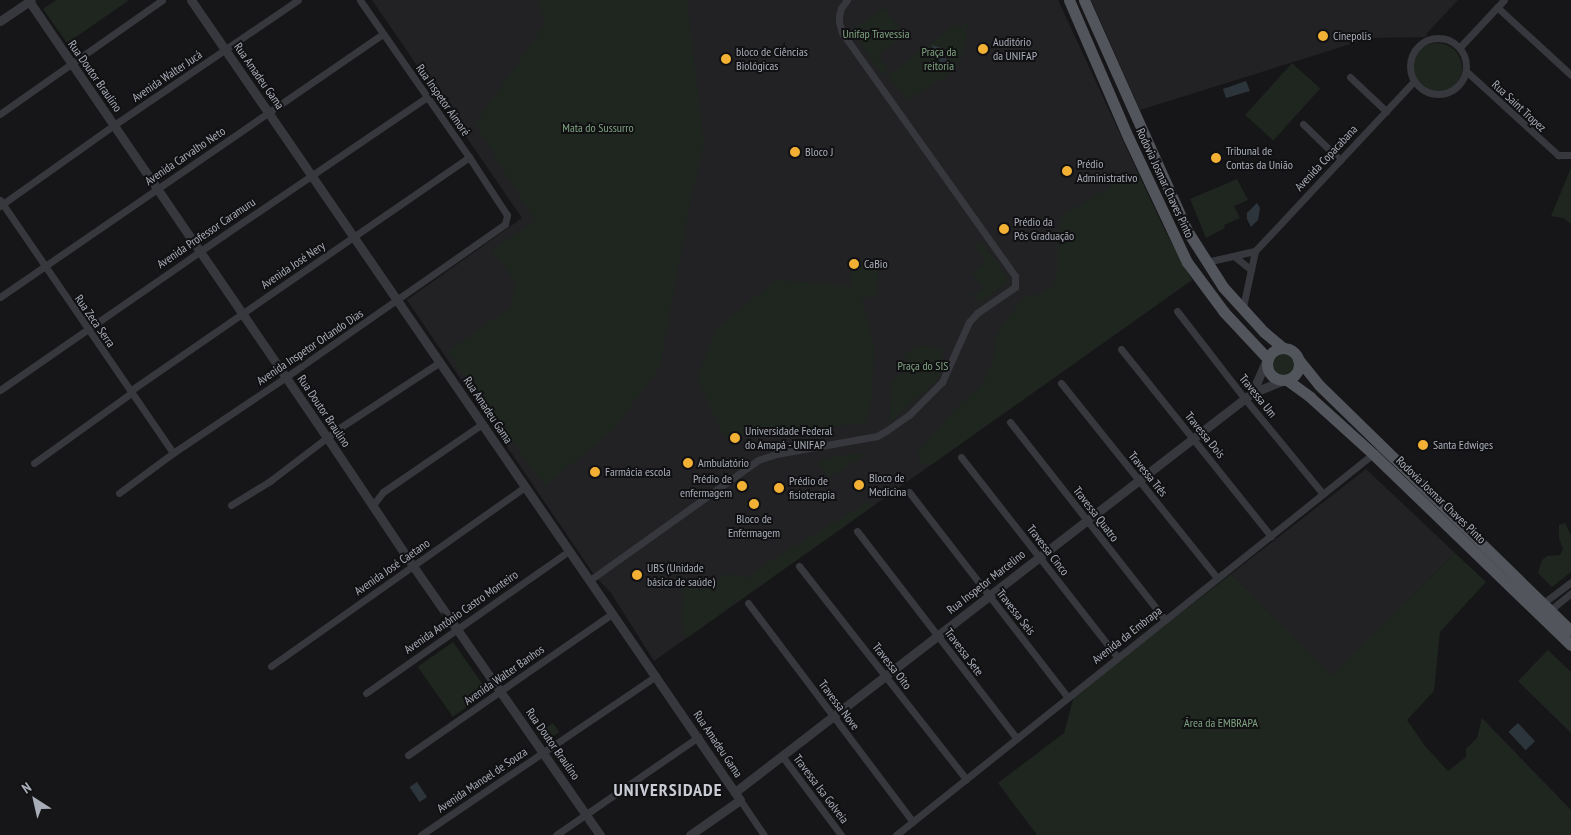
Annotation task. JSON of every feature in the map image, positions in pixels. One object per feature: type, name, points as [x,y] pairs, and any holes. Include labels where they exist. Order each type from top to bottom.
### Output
[{"type":"main road","name":"Rodovia Josmar Chaves Pinto","points":[[1068,0],[1129,139],[1187,262],[1224,312],[1267,360],[1270,375],[1285,380],[1310,397],[1373,454],[1571,645]]},
{"type":"main road","name":"Rodovia Josmar Chaves Pinto","points":[[1084,0],[1188,232],[1223,287],[1264,332],[1283,348],[1292,351],[1317,383],[1571,631]]},
{"type":"main road","points":[[1267,360],[1274,351],[1283,348]]},
{"type":"main road","points":[[1285,380],[1296,374],[1299,367],[1298,359]]},
{"type":"street","points":[[0,21],[29,0]]},
{"type":"street","name":"Rua Doutor Braulino","points":[[29,0],[413,566],[600,835]]},
{"type":"street","points":[[0,114],[162,0]]},
{"type":"street","name":"Rua Amadeu Gama","points":[[191,0],[764,835]]},
{"type":"street","name":"Avenida Walter Jucá","points":[[1,204],[298,0]]},
{"type":"street","name":"Rua Inspetor Aimoré","points":[[360,0],[507,215]]},
{"type":"street","points":[[590,580],[758,460],[776,454],[877,436],[886,432],[908,415],[942,382],[969,322],[977,313],[1015,287],[1015,276],[842,33],[838,22],[841,8],[847,0]]},
{"type":"street","points":[[1460,47],[1504,0]]},
{"type":"street","points":[[1497,8],[1571,75]]},
{"type":"street","name":"Avenida Carvalho Neto","points":[[0,297],[383,34]]},
{"type":"street","points":[[1431,38],[1442,38],[1452,41],[1460,47],[1465,56],[1466,71],[1458,85],[1445,93],[1430,93],[1414,81],[1410,71],[1410,60],[1414,50],[1422,43],[1431,38]]},
{"type":"street","name":"Rua Saint Tropez","points":[[1466,71],[1558,155],[1571,155]]},
{"type":"street","points":[[1350,77],[1386,111]]},
{"type":"street","name":"Avenida Copacabana","points":[[1254,251],[1414,81]]},
{"type":"street","name":"Avenida Professor Caramuru","points":[[0,390],[311,175],[427,98]]},
{"type":"street","points":[[1303,124],[1340,160]]},
{"type":"street","name":"Avenida José Nery","points":[[34,463],[241,313],[469,157]]},
{"type":"street","name":"Rua Zeca Serra","points":[[1,204],[173,453]]},
{"type":"street","name":"Avenida Inspetor Orlando Dias","points":[[119,493],[173,453],[502,228],[507,215]]},
{"type":"street","points":[[1206,262],[1254,251],[1243,307]]},
{"type":"street","points":[[1234,256],[1241,264],[1251,270]]},
{"type":"street","name":"Travessa Um","points":[[1177,312],[1323,494]]},
{"type":"street","name":"Travessa Dois","points":[[1121,349],[1271,536]]},
{"type":"street","name":"Rua Inspetor Marcelino","points":[[1252,393],[1267,360]]},
{"type":"street","points":[[231,505],[270,481],[328,439],[341,427],[440,362]]},
{"type":"street","name":"Rua Inspetor Marcelino","points":[[735,792],[1252,393],[1285,380]]},
{"type":"street","name":"Travessa Três","points":[[1061,384],[1217,578]]},
{"type":"street","name":"Travessa Quatro","points":[[1010,422],[1165,620]]},
{"type":"street","points":[[372,506],[383,492],[482,424]]},
{"type":"street","name":"Avenida da Embrapa","points":[[896,835],[1373,454]]},
{"type":"street","name":"Travessa Cinco","points":[[961,457],[1117,657]]},
{"type":"street","name":"Avenida José Caetano","points":[[271,666],[526,486]]},
{"type":"street","name":"Travessa Seis","points":[[909,492],[1068,698]]},
{"type":"street","name":"Travessa Sete","points":[[857,531],[1017,739]]},
{"type":"street","name":"Avenida Antônio Castro Monteiro","points":[[366,693],[569,551]]},
{"type":"street","name":"Travessa Oito","points":[[799,566],[966,779]]},
{"type":"street","points":[[1546,607],[1571,582]]},
{"type":"street","points":[[1546,607],[1571,593]]},
{"type":"street","name":"Travessa Nove","points":[[748,603],[913,822]]},
{"type":"street","name":"Avenida Walter Banhos","points":[[408,755],[613,613]]},
{"type":"street","name":"Avenida Manoel de Souza","points":[[421,835],[431,832],[656,676]]},
{"type":"street","points":[[556,835],[698,737]]},
{"type":"street","name":"Travessa Isa Golveia","points":[[782,756],[841,835]]},
{"type":"street","points":[[690,835],[740,800]]},
{"type":"shaded area","name":"Universidade Federal do Amapá - UNIFAP","points":[[372,0],[1058,0],[1164,229],[1192,280],[654,661],[611,593],[595,576],[407,300],[522,218]]},
{"type":"shaded area","points":[[1091,0],[1458,0],[1427,33],[1426,37],[1370,38],[1140,110]]},
{"type":"shaded area","points":[[932,45],[941,48],[945,53],[948,66],[934,58]]},
{"type":"shaded area","points":[[1246,81],[1250,91],[1226,98],[1223,89]]},
{"type":"shaded area","points":[[1257,203],[1260,208],[1258,220],[1251,227],[1247,219],[1247,213]]},
{"type":"shaded area","points":[[1366,469],[1455,553],[1332,677],[1231,574]]},
{"type":"shaded area","points":[[1518,723],[1535,741],[1526,750],[1508,732]]},
{"type":"shaded area","points":[[417,782],[427,797],[420,802],[410,787]]},
{"type":"green space","points":[[56,0],[128,1],[67,43],[43,9]]},
{"type":"green space","name":"Mata do Sussurro","points":[[538,0],[687,0],[704,144],[691,198],[660,367],[613,430],[545,486],[447,352],[511,307],[515,281],[491,250],[535,221],[475,124],[545,24]]},
{"type":"green space","name":"Unifap Travessia","points":[[885,7],[905,36],[878,55],[888,70],[882,75],[851,30]]},
{"type":"green space","name":"Praça da reitoria","points":[[959,22],[959,28],[967,23],[968,25],[963,56],[954,71],[908,100],[887,76]]},
{"type":"green space","points":[[1437,43],[1451,47],[1458,54],[1462,68],[1458,82],[1451,89],[1437,93],[1423,89],[1416,82],[1412,68],[1416,54],[1423,47]]},
{"type":"green space","points":[[1292,63],[1320,88],[1273,140],[1245,115]]},
{"type":"green space","points":[[1571,168],[1571,224],[1563,218],[1551,216]]},
{"type":"green space","points":[[1137,171],[1164,229],[1192,280],[931,465],[921,464],[918,458],[919,450],[958,406],[984,382],[993,360],[996,336],[1010,315],[1025,296],[1041,294],[1052,287],[1057,276],[1057,245],[1061,216]]},
{"type":"green space","points":[[1237,179],[1248,200],[1234,206],[1240,218],[1224,225],[1225,228],[1206,238],[1190,199]]},
{"type":"green space","points":[[982,242],[1008,278],[1006,283],[978,303],[972,295],[983,288],[972,272],[986,261],[974,244]]},
{"type":"green space","points":[[875,257],[878,267],[877,297],[862,297],[874,347],[872,398],[866,423],[724,437],[697,378],[716,329],[776,280],[853,286],[849,274]]},
{"type":"green space","name":"Praça do SIS","points":[[921,345],[944,349],[939,379],[889,423],[892,380],[904,371],[905,353]]},
{"type":"green space","points":[[1283,351],[1292,355],[1296,364],[1292,373],[1283,377],[1274,373],[1270,364],[1274,355]]},
{"type":"green space","points":[[868,453],[828,478],[817,461],[834,456]]},
{"type":"green space","points":[[868,502],[876,504],[687,638],[682,632],[684,626],[681,620],[682,602],[685,599],[681,591],[690,584],[701,590],[725,574],[738,575],[745,579],[771,560]]},
{"type":"green space","points":[[1565,523],[1571,535],[1571,572],[1552,587],[1538,573],[1542,560],[1547,556],[1560,555],[1563,549],[1559,538],[1559,525]]},
{"type":"green space","name":"Área da EMBRAPA","points":[[1455,553],[1486,582],[1440,632],[1434,691],[1407,720],[1425,746],[1448,771],[1466,757],[1466,749],[1477,738],[1482,718],[1571,810],[1571,835],[1037,835],[998,783],[1064,733],[1074,696],[1231,574],[1332,676]]},
{"type":"green space","points":[[453,642],[488,692],[453,717],[418,667]]},
{"type":"green space","points":[[1548,650],[1571,672],[1571,733],[1518,681]]},
{"type":"green space","points":[[553,723],[559,732],[544,742],[538,733]]},
{"type":"place","name":"Cinepolis","points":[[1323,36]]},
{"type":"place","name":"Auditório da UNIFAP","points":[[983,49]]},
{"type":"place","name":"bloco de Ciências Biológicas","points":[[726,59]]},
{"type":"place","name":"Bloco J","points":[[795,152]]},
{"type":"place","name":"Tribunal de Contas da União","points":[[1216,158]]},
{"type":"place","name":"Prédio Administrativo","points":[[1067,171]]},
{"type":"place","name":"Prédio da Pós Graduação","points":[[1004,229]]},
{"type":"place","name":"CaBio","points":[[854,264]]},
{"type":"place","name":"Universidade Federal do Amapá - UNIFAP","points":[[735,438]]},
{"type":"place","name":"Santa Edwiges","points":[[1423,445]]},
{"type":"place","name":"Ambulatório","points":[[688,463]]},
{"type":"place","name":"Farmácia escola","points":[[595,472]]},
{"type":"place","name":"Bloco de Medicina","points":[[859,485]]},
{"type":"place","name":"Prédio de enfermagem","points":[[742,486]]},
{"type":"place","name":"Prédio de fisioterapia","points":[[779,488]]},
{"type":"place","name":"Bloco de Enfermagem","points":[[754,504]]},
{"type":"place","name":"UBS (Unidade básica de saúde)","points":[[637,575]]},
{"type":"district","name":"UNIVERSIDADE","points":[[668,790]]}]
